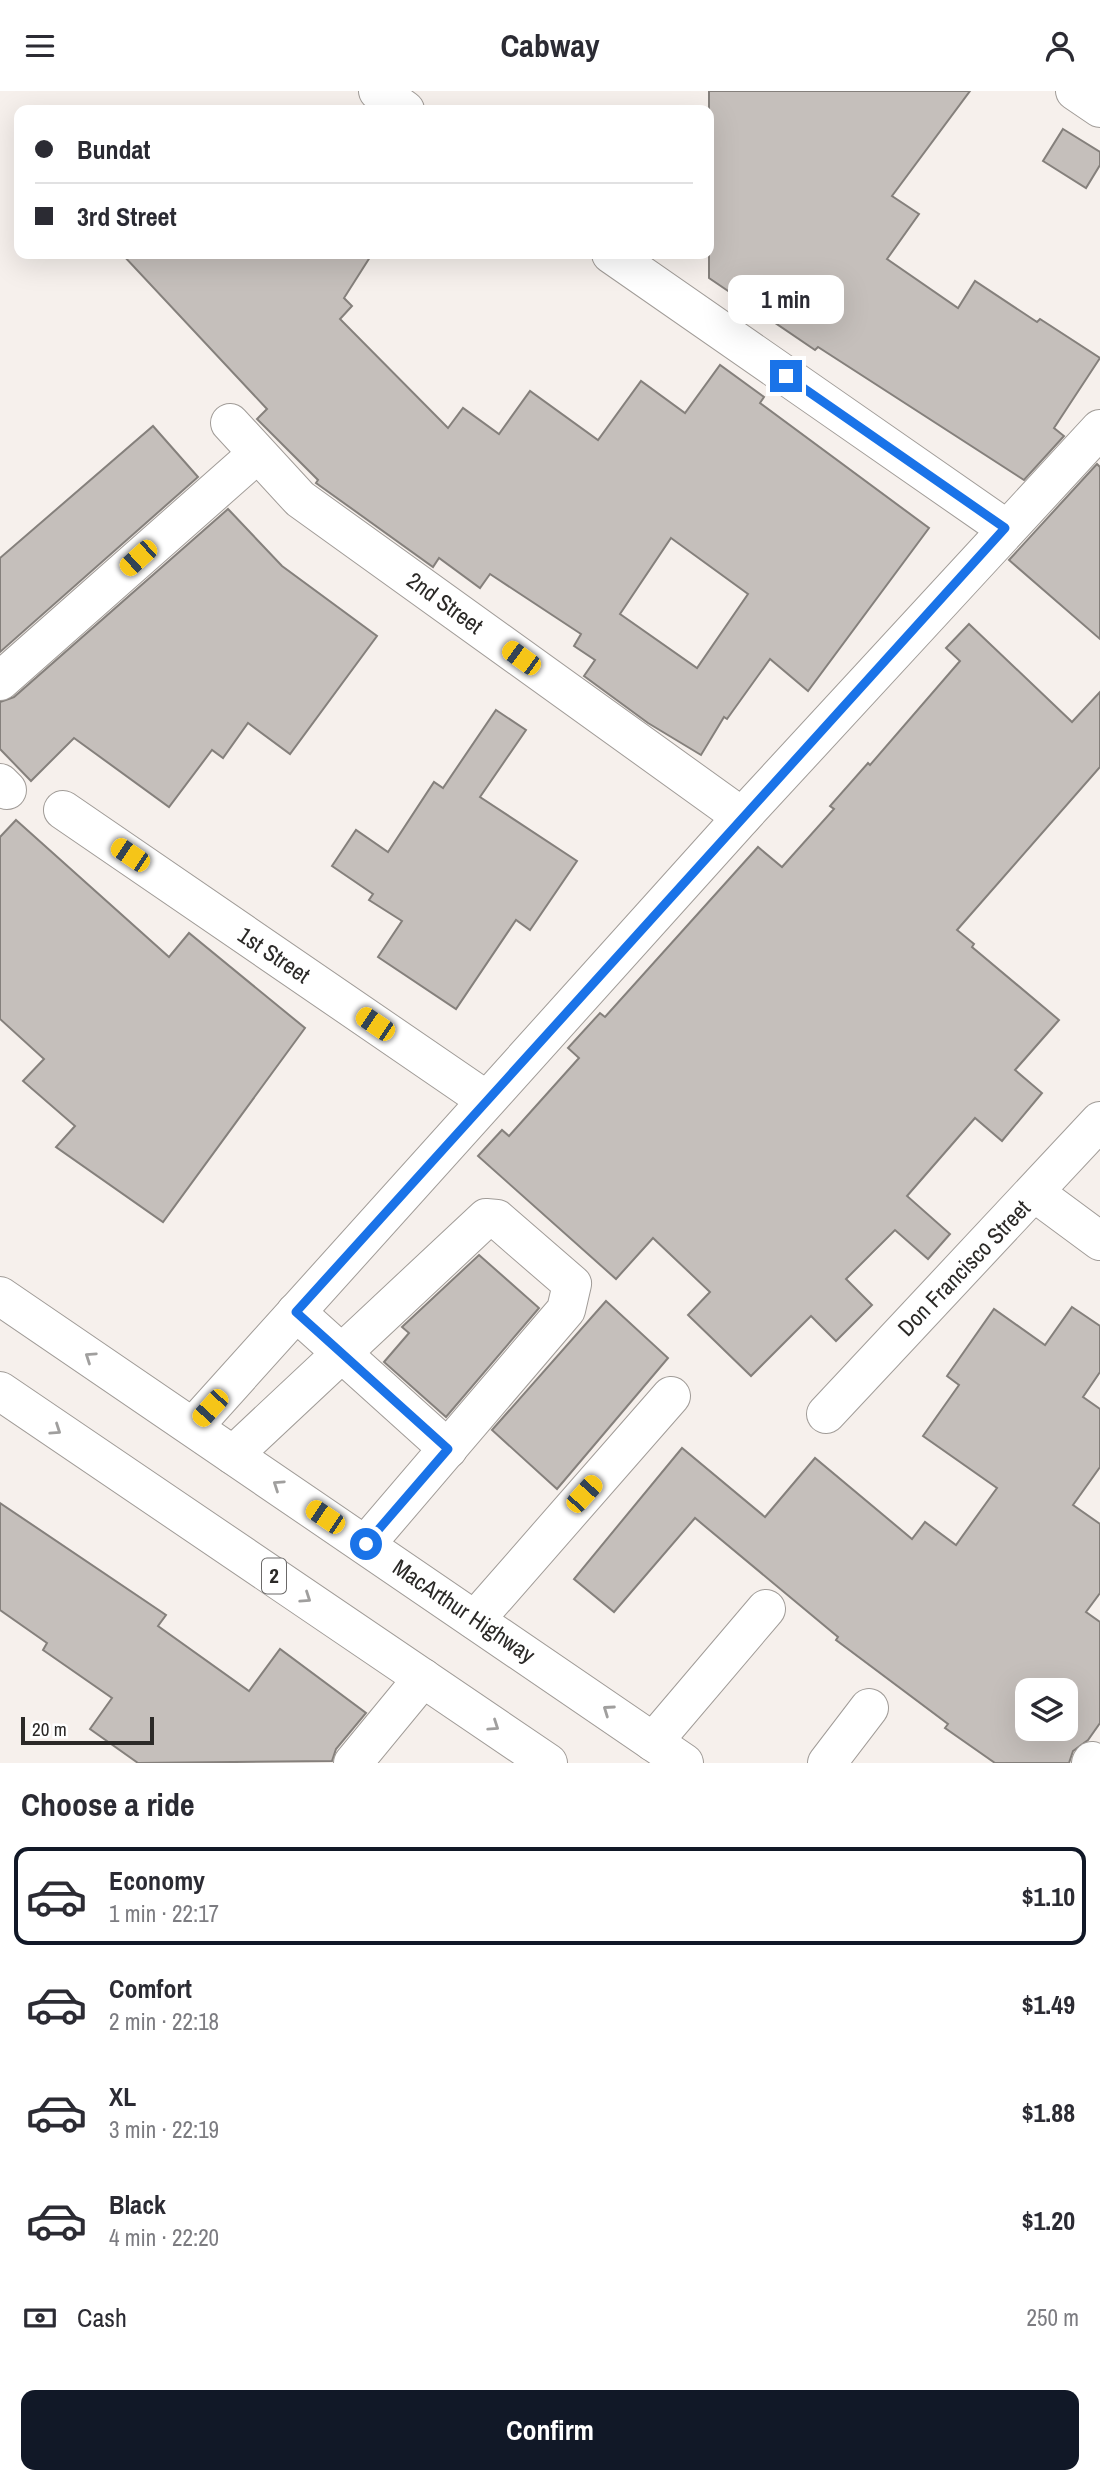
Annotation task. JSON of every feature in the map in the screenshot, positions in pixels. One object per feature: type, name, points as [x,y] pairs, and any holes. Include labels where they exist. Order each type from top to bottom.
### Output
[{"type":"main road","points":[[378,91],[398,105]]},
{"type":"main road","points":[[1075,91],[1100,109]]},
{"type":"main road","points":[[618,259],[1005,528]]},
{"type":"main road","name":"2nd Street","points":[[230,423],[300,499],[743,817]]},
{"type":"main road","points":[[193,1427],[1005,528],[1100,429]]},
{"type":"main road","points":[[0,681],[257,453]]},
{"type":"main road","name":"1st Street","points":[[63,810],[486,1100]]},
{"type":"main road","name":"Don Francisco Street","points":[[826,1414],[1100,1121]]},
{"type":"main road","points":[[1035,1193],[1100,1241]]},
{"type":"main road","points":[[233,1455],[486,1217],[497,1219],[572,1284],[566,1310],[366,1544]]},
{"type":"main road","name":"MacArthur Highway","points":[[0,1296],[669,1752]]},
{"type":"main road","points":[[296,1312],[448,1449]]},
{"type":"main road","name":"2","points":[[0,1391],[548,1763]]},
{"type":"main road","points":[[475,1620],[671,1395]]},
{"type":"main road","points":[[669,1752],[766,1609]]},
{"type":"main road","points":[[353,1763],[423,1678]]},
{"type":"main road","points":[[827,1763],[869,1708]]},
{"type":"building","points":[[709,91],[970,91],[892,196],[919,214],[887,259],[958,308],[975,281],[1037,322],[1040,319],[1100,358],[1054,428],[1064,436],[1024,480],[818,347],[815,350],[709,278],[709,259],[714,259],[714,105],[709,105]]},
{"type":"building","points":[[1063,129],[1100,152],[1100,165],[1086,188],[1043,161]]},
{"type":"building","points":[[127,259],[369,259],[344,298],[352,306],[340,319],[448,428],[463,408],[499,434],[530,391],[598,440],[641,381],[685,413],[720,365],[764,397],[760,403],[929,528],[808,691],[770,659],[727,719],[724,717],[701,755],[648,723],[584,676],[595,660],[574,646],[581,634],[490,574],[480,588],[439,558],[433,567],[316,483],[318,480],[257,419],[267,409]],"holes":[[[671,538],[748,594],[697,668],[620,614]]]},
{"type":"building","points":[[153,426],[198,477],[0,652],[0,558]]},
{"type":"building","points":[[1097,464],[1100,467],[1100,639],[1009,560]]},
{"type":"building","points":[[228,509],[282,566],[377,636],[290,754],[248,723],[223,758],[212,750],[169,807],[74,738],[31,781],[0,749],[0,702],[14,697]]},
{"type":"building","points":[[969,624],[1072,722],[1100,692],[1100,767],[957,930],[974,944],[972,947],[1059,1020],[1015,1070],[1042,1093],[1002,1141],[975,1118],[907,1196],[950,1234],[928,1259],[895,1230],[846,1279],[872,1305],[836,1341],[811,1316],[751,1376],[688,1315],[710,1292],[653,1238],[616,1279],[478,1156],[502,1130],[509,1136],[579,1058],[568,1048],[600,1013],[605,1017],[758,847],[782,867],[834,809],[830,806],[868,763],[870,765],[960,661],[946,648]]},
{"type":"building","points":[[496,710],[526,730],[480,797],[577,861],[530,930],[516,920],[456,1009],[378,957],[402,921],[369,900],[373,894],[332,866],[356,830],[388,852],[434,782],[443,788]]},
{"type":"building","points":[[16,820],[169,957],[189,933],[305,1028],[163,1222],[56,1147],[75,1126],[23,1081],[44,1059],[0,1019],[0,837]]},
{"type":"building","points":[[479,1255],[539,1308],[446,1417],[384,1362],[409,1333],[402,1327]]},
{"type":"building","points":[[606,1301],[668,1358],[557,1489],[492,1430]]},
{"type":"building","points":[[1072,1307],[1100,1326],[1100,1372],[1083,1397],[1100,1409],[1100,1467],[1073,1505],[1100,1524],[1100,1593],[1086,1612],[1100,1622],[1100,1723],[1088,1740],[1073,1751],[1069,1763],[995,1763],[945,1728],[948,1724],[836,1640],[838,1637],[695,1518],[614,1612],[574,1579],[682,1448],[765,1517],[815,1458],[912,1539],[925,1522],[956,1545],[997,1488],[923,1436],[959,1385],[947,1376],[994,1309],[1045,1345]]},
{"type":"building","points":[[0,1503],[166,1615],[158,1626],[249,1691],[280,1649],[366,1713],[336,1749],[332,1761],[138,1763],[90,1729],[112,1698],[43,1650],[47,1643],[0,1610]]},
{"type":"route","points":[[366,1544],[448,1449],[296,1312],[724,837],[964,577],[1005,528],[786,376]]}]
